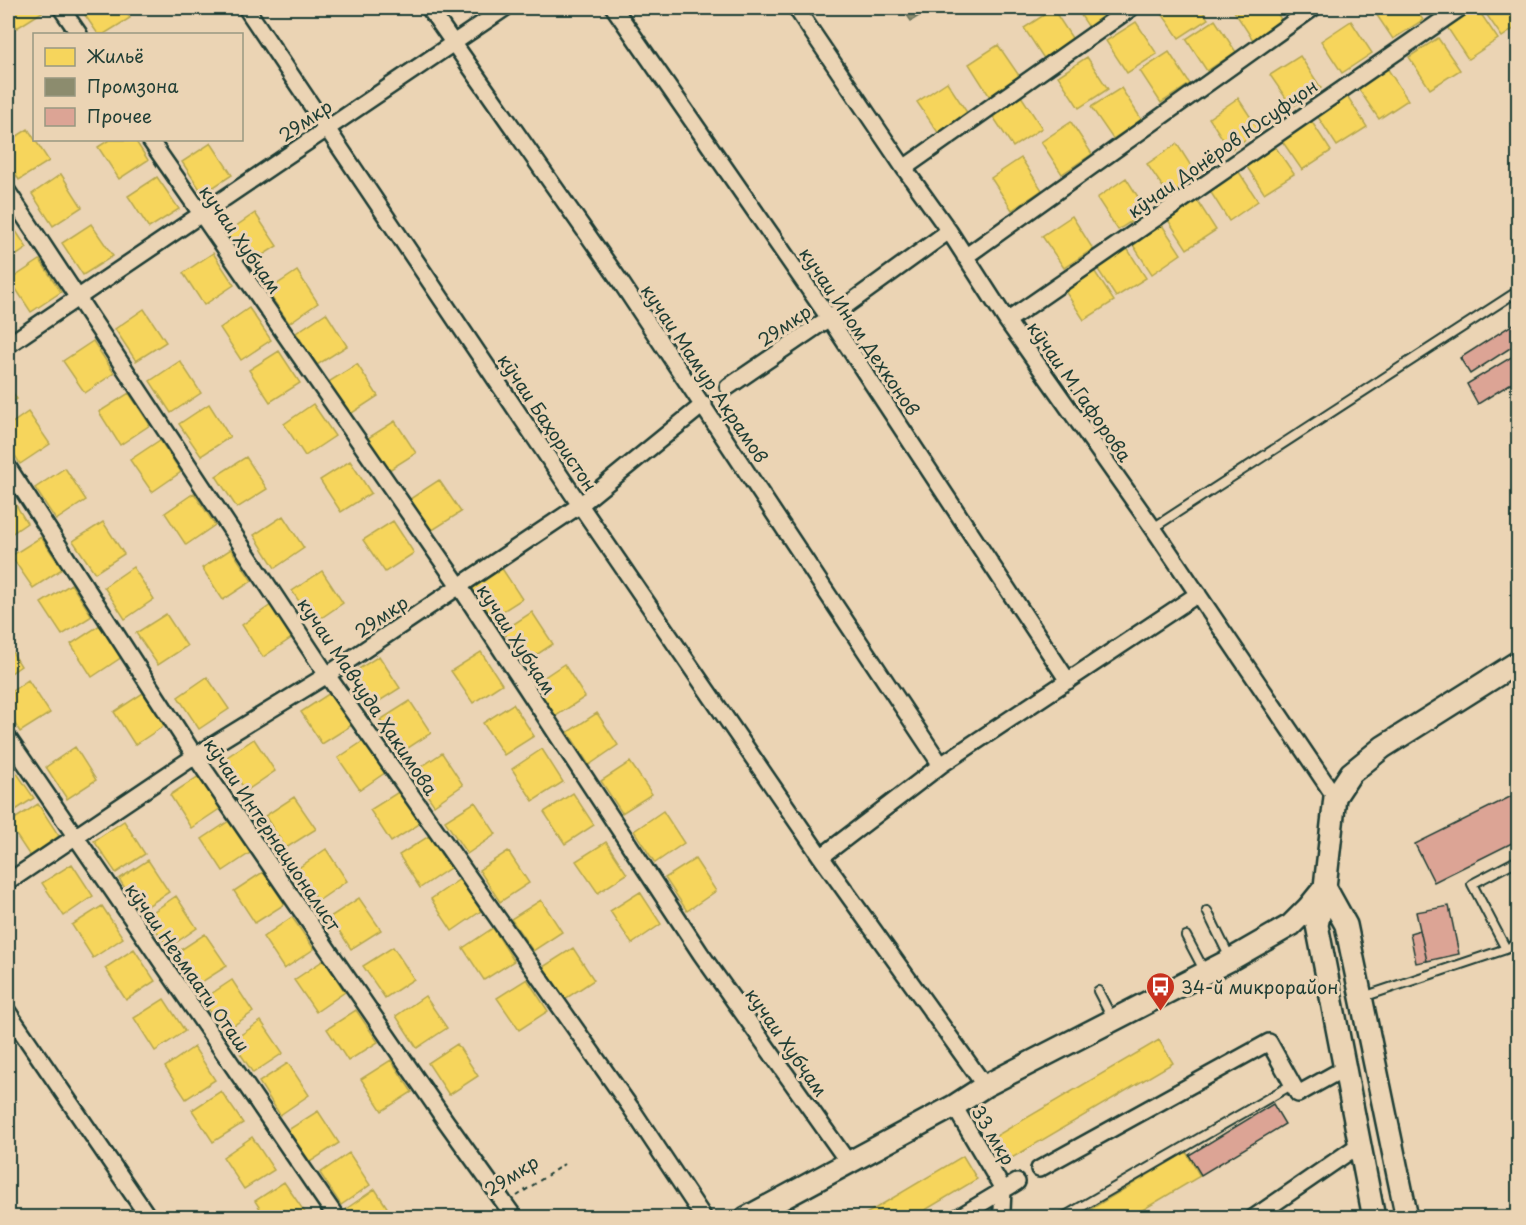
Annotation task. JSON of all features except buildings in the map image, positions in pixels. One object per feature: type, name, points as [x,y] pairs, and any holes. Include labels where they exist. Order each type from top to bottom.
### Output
[{"type":"main road","points":[[1374,1218],[1317,925],[1325,887],[1335,796],[1351,773],[1383,747],[1518,662]]},
{"type":"main road","points":[[748,1217],[954,1106],[986,1086],[1230,960],[1291,925],[1325,887]]},
{"type":"main road","points":[[1325,887],[1346,925],[1407,1218]]},
{"type":"main road","points":[[1291,925],[1314,934],[1321,945]]},
{"type":"main road","points":[[1332,1002],[1361,997]]},
{"type":"street","points":[[61,8],[78,33]]},
{"type":"street","name":"кӯчаи Баҳористон","points":[[246,8],[580,505],[821,857],[986,1086]]},
{"type":"street","name":"кучаи Мамур Акрамов","points":[[429,8],[704,404],[941,765]]},
{"type":"street","name":"29мкр","points":[[8,345],[505,8]]},
{"type":"street","name":"кучаи Ином Дехконов","points":[[614,8],[829,318],[1068,681]]},
{"type":"street","points":[[904,168],[1131,8]]},
{"type":"street","points":[[965,257],[1313,8]]},
{"type":"street","name":"кӯчаи Донёров Юсуфҷон","points":[[1007,321],[1460,8]]},
{"type":"street","name":"кӯчаи М.Гафорова","points":[[799,9],[1007,321],[1153,528],[1335,796]]},
{"type":"street","name":"кучаи Хубҷам","points":[[151,141],[460,587],[701,954],[848,1162]]},
{"type":"street","name":"кучаи Мавҷуда Ҳакимова","points":[[8,192],[327,675],[625,1099],[704,1218]]},
{"type":"street","name":"29мкр","points":[[728,387],[829,318],[949,231]]},
{"type":"street","name":"29мкр","points":[[8,882],[195,756],[327,675],[580,505],[704,404]]},
{"type":"street","name":"кӯчаи Интернационалист","points":[[8,467],[195,756],[515,1218]]},
{"type":"street","points":[[821,857],[941,765],[1198,594]]},
{"type":"street","name":"кӯчаи Неъмаати Оташ","points":[[8,738],[337,1218]]},
{"type":"street","points":[[8,1012],[149,1218]]},
{"type":"street","points":[[1039,1169],[1269,1042],[1298,1094],[1345,1068]]},
{"type":"street","name":"33 мкр","points":[[954,1106],[1010,1186],[998,1218]]},
{"type":"street","points":[[1253,1218],[1359,1145]]},
{"type":"street","points":[[957,1218],[1010,1186]]},
{"type":"lane","points":[[1153,528],[1518,291]]},
{"type":"lane","points":[[1506,950],[1472,884],[1518,860]]},
{"type":"lane","points":[[1207,911],[1230,960]]},
{"type":"lane","points":[[1186,936],[1205,972]]},
{"type":"lane","points":[[1361,997],[1506,950],[1518,943]]},
{"type":"lane","points":[[1098,991],[1113,1020]]},
{"type":"lane","points":[[1062,1218],[1293,1084]]},
{"type":"path","name":"29мкр","points":[[477,1218],[505,1204],[564,1164]]},
{"type":"place","name":"34-й микрорайон","points":[[1160,1012]]}]
